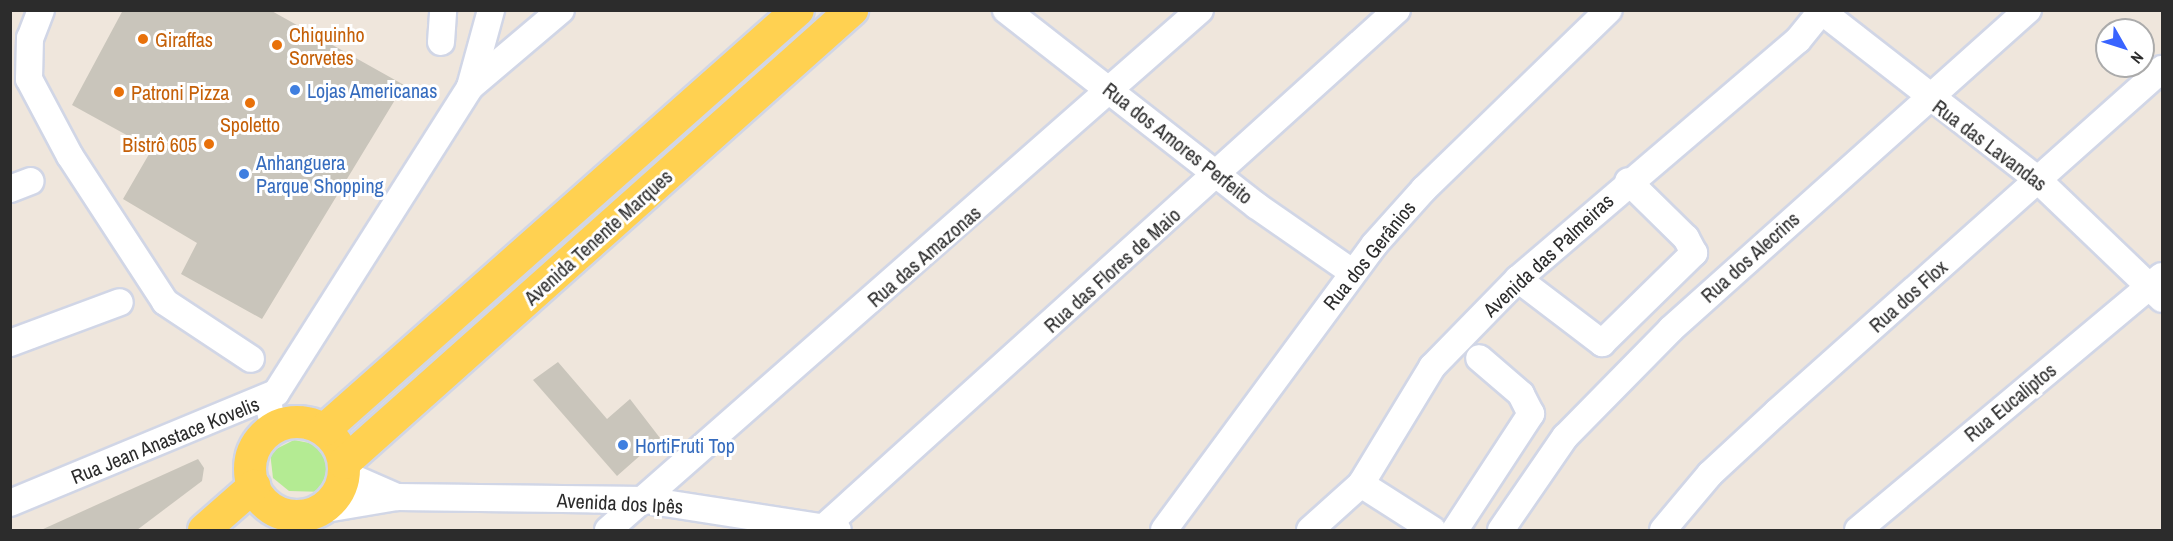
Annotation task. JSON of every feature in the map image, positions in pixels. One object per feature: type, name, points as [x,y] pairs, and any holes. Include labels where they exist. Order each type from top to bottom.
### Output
[{"type":"main road","name":"Avenida Tenente Marques","points":[[324,430],[798,10]]},
{"type":"main road","name":"Avenida Tenente Marques","points":[[320,510],[336,495],[344,469],[852,10]]},
{"type":"main road","points":[[320,510],[271,522],[254,486],[254,454],[271,413],[324,430],[344,469]]},
{"type":"main road","points":[[204,531],[254,486]]},
{"type":"street","points":[[41,10],[30,38],[29,79],[76,166],[165,302],[251,359]]},
{"type":"street","points":[[441,42],[443,10]]},
{"type":"street","name":"Rua Jean Anastace Kovelis","points":[[10,503],[271,413],[470,87],[491,10]]},
{"type":"street","name":"Rua dos Amores Perfeito","points":[[1006,10],[1219,175],[1352,272]]},
{"type":"street","name":"Rua das Amazonas","points":[[609,531],[1112,92],[1200,10]]},
{"type":"street","name":"Rua das Flores de Maio","points":[[829,529],[1397,10]]},
{"type":"street","name":"Rua dos Gerânios","points":[[1164,531],[1352,272],[1424,189],[1609,10]]},
{"type":"street","name":"Rua dos Alecrins","points":[[1501,531],[1565,437],[1671,329],[2028,10]]},
{"type":"street","name":"Rua das Lavandas","points":[[1821,11],[1928,98],[2037,179],[2159,287]]},
{"type":"street","name":"Avenida das Palmeiras","points":[[1310,531],[1361,484],[1432,367],[1518,279],[1628,181],[1798,40],[1821,11]]},
{"type":"street","points":[[470,87],[550,13]]},
{"type":"street","name":"Rua dos Flox","points":[[1663,531],[1710,474],[2037,179],[2163,69]]},
{"type":"street","points":[[1518,279],[1602,343],[1694,253],[1686,238],[1628,181]]},
{"type":"street","name":"Rua Eucaliptos","points":[[1858,531],[2159,287]]},
{"type":"street","points":[[10,343],[120,303]]},
{"type":"street","points":[[1455,531],[1531,414],[1521,394],[1479,358]]},
{"type":"street","name":"Avenida dos Ipês","points":[[344,469],[397,497]]},
{"type":"street","points":[[1361,484],[1433,531]]},
{"type":"street","name":"Avenida dos Ipês","points":[[320,510],[397,497],[645,500],[829,529]]},
{"type":"green space","points":[[294,440],[325,446],[335,462],[333,485],[325,492],[289,491],[273,478],[270,452]]},
{"type":"building","name":"Anhanguera Parque Shopping","points":[[123,10],[270,10],[404,85],[262,319],[181,274],[197,243],[123,199],[152,149],[72,105]]},
{"type":"building","points":[[558,362],[607,419],[630,399],[660,438],[617,476],[533,380]]},
{"type":"building","points":[[198,459],[204,468],[202,481],[137,530],[41,530]]},
{"type":"place","name":"Giraffas","points":[[143,39]]},
{"type":"place","name":"Chiquinho Sorvetes","points":[[277,45]]},
{"type":"place","name":"Lojas Americanas","points":[[295,90]]},
{"type":"place","name":"Patroni Pizza","points":[[119,92]]},
{"type":"place","name":"Spoletto","points":[[250,103]]},
{"type":"place","name":"Bistrô 605","points":[[209,144]]},
{"type":"place","name":"Anhanguera Parque Shopping","points":[[244,174]]},
{"type":"place","name":"HortiFruti Top","points":[[623,445]]}]
